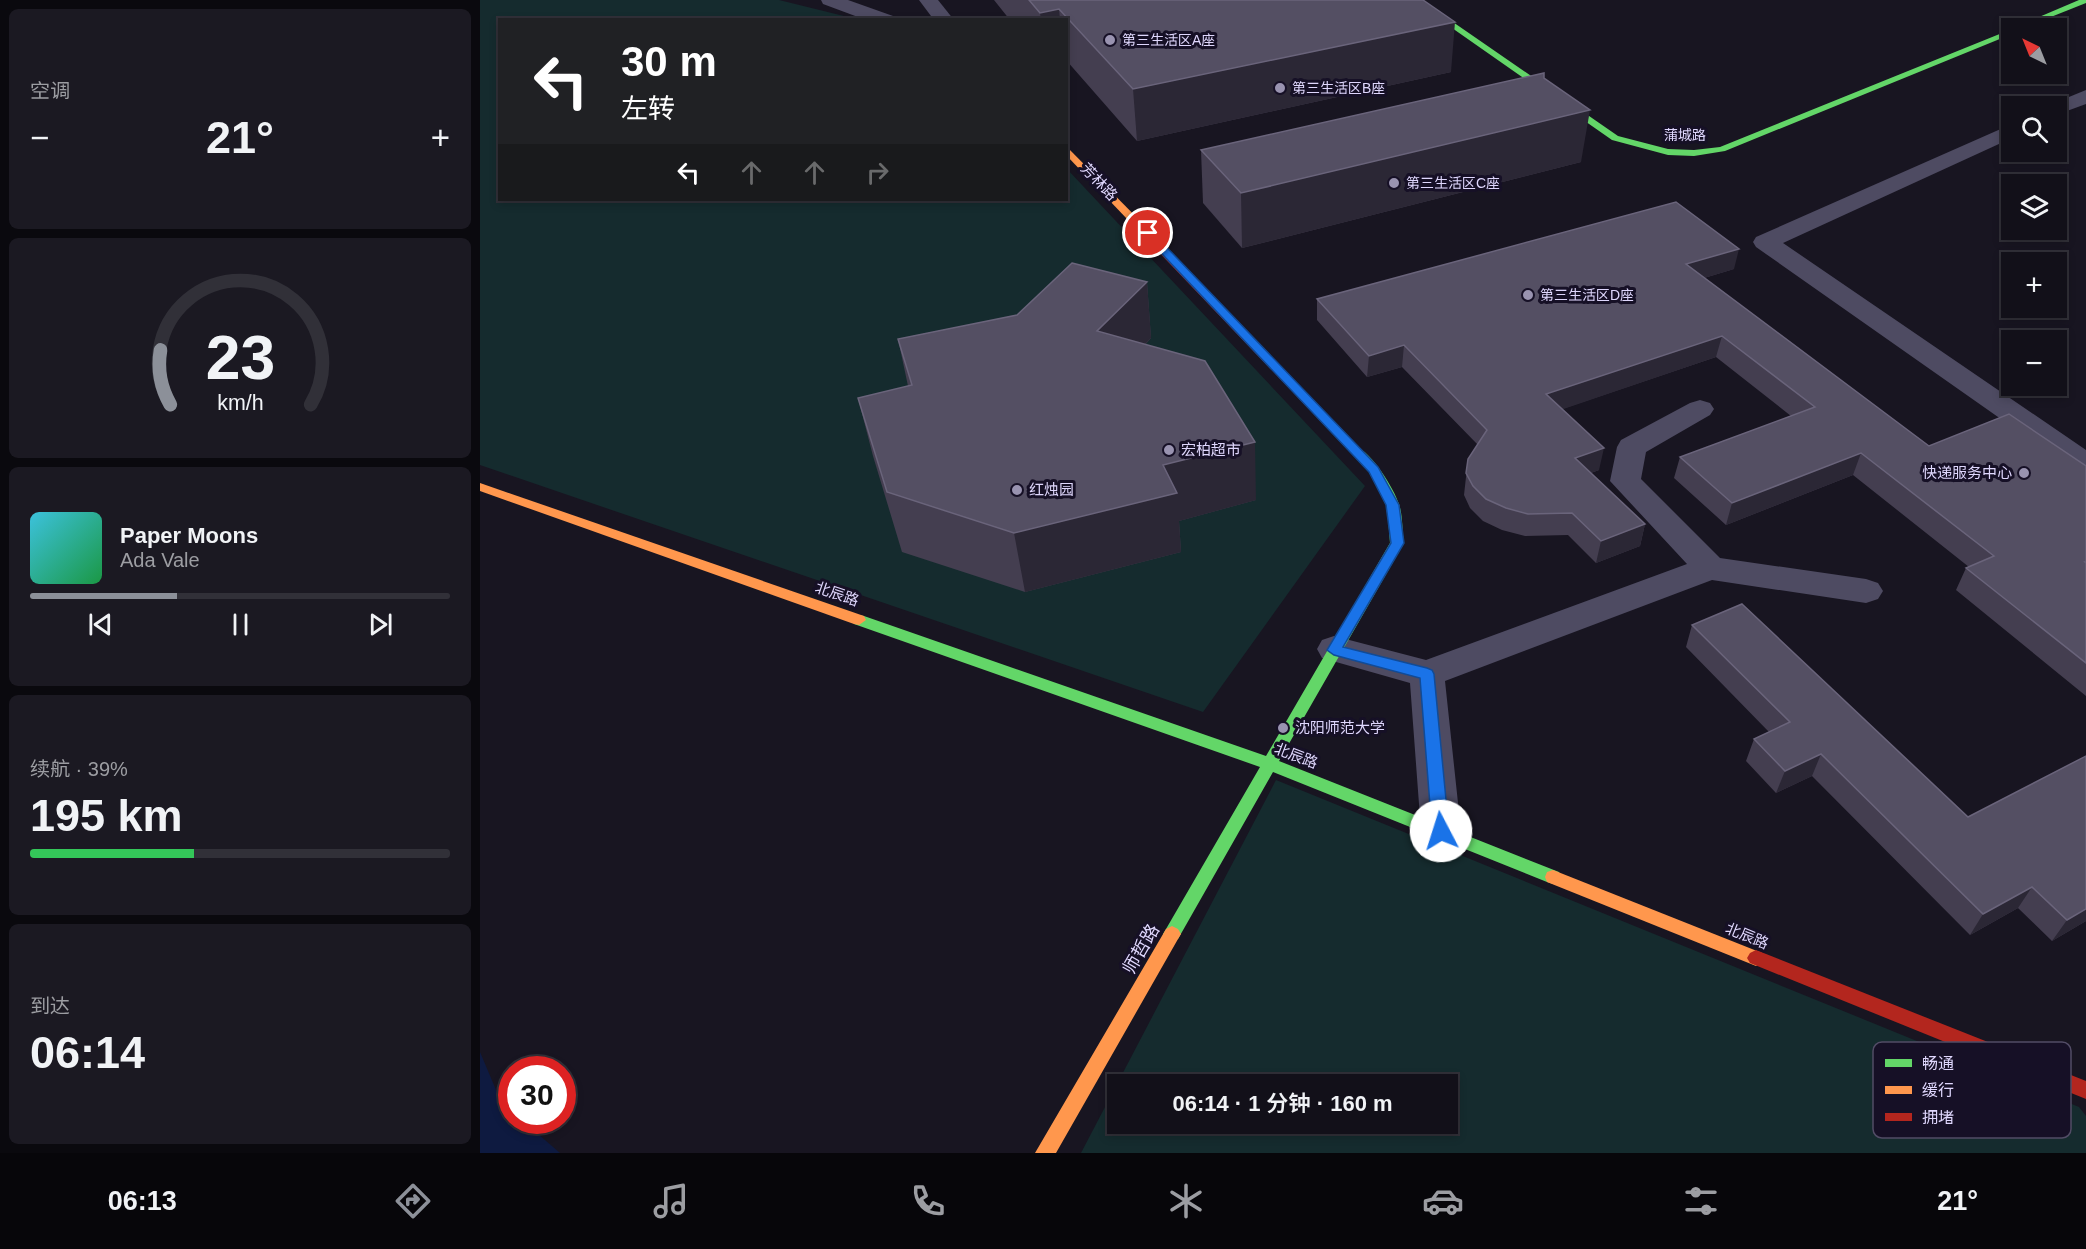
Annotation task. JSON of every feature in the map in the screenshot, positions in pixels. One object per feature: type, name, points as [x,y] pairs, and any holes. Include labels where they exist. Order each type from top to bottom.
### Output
[{"type":"street","points":[[831,0],[880,18]]},
{"type":"street","points":[[928,0],[943,18]]},
{"type":"street","name":"蒲城路","points":[[1416,0],[1616,138],[1641,148],[1669,153],[1698,154],[1722,149],[2001,35]]},
{"type":"street","points":[[2042,18],[2086,0]]},
{"type":"street","points":[[2067,104],[2086,96]]},
{"type":"street","points":[[2001,135],[1765,242],[2086,464]]},
{"type":"street","name":"芳林路","points":[[1068,151],[1374,470],[1393,505],[1397,543],[1268,763]]},
{"type":"street","points":[[1700,408],[1632,447],[1625,481],[1710,568]]},
{"type":"street","name":"北辰路","points":[[480,488],[1268,763],[1966,1042]]},
{"type":"street","points":[[1334,650],[1427,674],[1710,568],[1866,591]]},
{"type":"street","points":[[1427,674],[1441,831]]},
{"type":"street","name":"师哲路","points":[[1045,1153],[1268,763]]},
{"type":"street","name":"北辰路","points":[[2071,1084],[2086,1090]]},
{"type":"green space","points":[[480,0],[779,0],[852,18],[498,18],[498,201],[1068,201],[1068,170],[1365,486],[1203,712],[480,465]]},
{"type":"green space","points":[[1276,780],[1919,1042],[1873,1042],[1873,1138],[2071,1138],[2071,1104],[2079,1107],[2086,1116],[2086,1153],[1081,1153],[1107,1103],[1107,1134],[1458,1134],[1458,1074],[1122,1074]]},
{"type":"water","points":[[480,1052],[498,1095],[498,1134],[538,1134],[560,1153],[480,1153]]},
{"type":"building","points":[[1029,0],[1423,0],[1455,22],[1133,89],[1059,9],[1040,13]]},
{"type":"building","points":[[1544,73],[1544,78],[1590,110],[1241,193],[1201,150]]},
{"type":"building","points":[[1676,202],[1739,249],[1686,264],[1929,446],[2009,414],[2086,466],[2086,663],[1966,568],[1994,556],[1861,453],[1732,503],[1680,457],[1815,407],[1722,336],[1546,394],[1604,448],[1575,458],[1645,524],[1601,541],[1572,513],[1528,514],[1486,499],[1473,486],[1466,473],[1468,459],[1487,430],[1404,345],[1369,356],[1317,299]]},
{"type":"building","points":[[1072,263],[1147,282],[1097,331],[1205,361],[1255,442],[1163,465],[1177,493],[1014,533],[887,492],[858,398],[912,385],[898,339],[1017,315]]},
{"type":"building","points":[[1742,604],[1968,817],[2086,756],[2086,909],[2067,920],[2032,887],[1983,914],[1821,754],[1785,771],[1754,739],[1790,722],[1692,625]]},
{"type":"traffic: fast","points":[[1416,0],[1615,138],[1668,152],[1694,153],[1722,149],[2001,35]]},
{"type":"traffic: fast","points":[[2042,18],[2086,0]]},
{"type":"traffic: fast","points":[[1172,934],[1397,543],[1393,505],[1374,470],[1356,451]]},
{"type":"traffic: fast","points":[[859,620],[1268,763],[1553,877]]},
{"type":"traffic: slow","points":[[1068,151],[1153,240]]},
{"type":"traffic: slow","points":[[480,487],[859,620]]},
{"type":"traffic: slow","points":[[1553,877],[1756,958]]},
{"type":"traffic: slow","points":[[1045,1153],[1172,934]]},
{"type":"traffic: jam","points":[[1153,240],[1356,451]]},
{"type":"traffic: jam","points":[[1756,958],[1966,1042]]},
{"type":"traffic: jam","points":[[2071,1084],[2086,1090]]},
{"type":"place","name":"第三生活区A座","points":[[1110,40]]},
{"type":"place","name":"第三生活区B座","points":[[1280,88]]},
{"type":"place","name":"第三生活区C座","points":[[1394,183]]},
{"type":"place","name":"第三生活区D座","points":[[1528,295]]},
{"type":"place","name":"宏柏超市","points":[[1169,450]]},
{"type":"place","name":"快递服务中心","points":[[2024,473]]},
{"type":"place","name":"红烛园","points":[[1017,490]]},
{"type":"place","name":"沈阳师范大学","points":[[1283,728]]},
{"type":"route","points":[[1148,233],[1374,470],[1393,505],[1397,543],[1334,650],[1427,674],[1441,831]]}]
